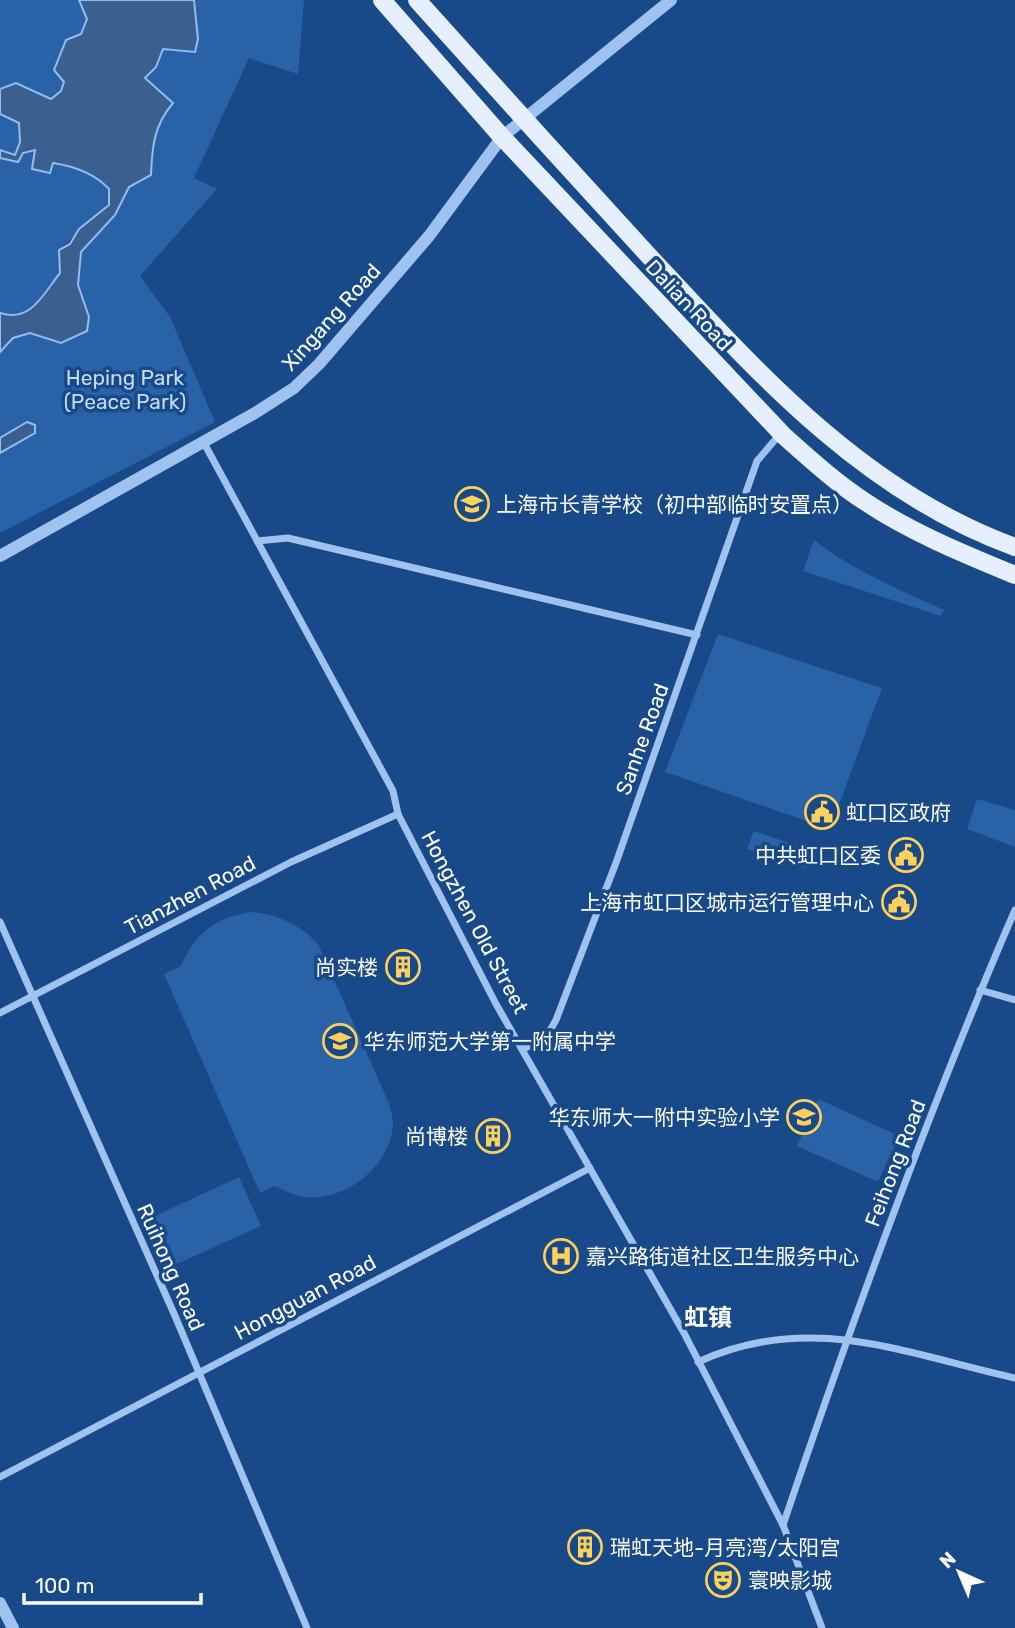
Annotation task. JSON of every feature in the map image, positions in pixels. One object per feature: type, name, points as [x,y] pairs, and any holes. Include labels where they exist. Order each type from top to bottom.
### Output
[{"type":"main road","name":"Dalian Road","points":[[382,0],[502,138],[781,433],[825,473],[865,502],[944,544],[1015,575]]},
{"type":"main road","name":"Dalian Road","points":[[417,0],[713,325],[806,418],[882,477],[919,501],[986,536],[1015,547]]},
{"type":"street","name":"Xingang Road","points":[[0,556],[204,443],[295,388],[319,364],[429,236],[502,138],[671,0]]},
{"type":"street","name":"Sanhe Road","points":[[524,1049],[543,1039],[556,1020],[697,635],[757,461],[766,447],[781,433]]},
{"type":"street","name":"Hongzhen Old Street","points":[[204,443],[393,791],[398,814],[496,1004],[524,1049],[698,1362],[783,1525]]},
{"type":"street","points":[[257,541],[288,538],[697,635]]},
{"type":"street","name":"Tianzhen Road","points":[[0,1013],[292,862],[398,814]]},
{"type":"street","name":"Feihong Road","points":[[783,1525],[980,990],[1015,910]]},
{"type":"street","name":"Ruihong Road","points":[[0,922],[199,1373],[307,1628]]},
{"type":"street","points":[[980,990],[1015,1000]]},
{"type":"street","name":"Hongguan Road","points":[[0,1477],[590,1168]]},
{"type":"street","points":[[698,1362],[727,1349],[773,1338],[797,1336],[849,1340],[1015,1378]]},
{"type":"street","points":[[783,1525],[822,1628]]},
{"type":"street","points":[[0,1603],[13,1628]]},
{"type":"green space","points":[[0,0],[79,0],[87,19],[81,34],[66,40],[54,70],[64,82],[61,91],[51,99],[3,86],[0,89]]},
{"type":"green space","name":"Heping Park (Peace Park)","points":[[194,0],[304,0],[298,74],[249,58],[194,178],[217,189],[140,276],[170,317],[215,422],[0,533],[0,453],[13,448],[7,435],[0,438],[0,352],[18,336],[32,334],[54,342],[89,317],[78,285],[81,252],[115,215],[129,187],[151,175],[154,137],[163,115],[145,78],[156,67],[163,49],[175,52],[197,14]]},
{"type":"green space","points":[[0,114],[19,123],[20,142],[15,156],[0,150]]},
{"type":"green space","points":[[35,150],[33,168],[51,172],[52,163],[90,175],[109,189],[109,205],[59,250],[60,272],[27,314],[12,317],[0,313],[0,158],[18,162],[23,153]]},
{"type":"green space","points":[[814,540],[861,570],[944,610],[941,616],[803,571]]},
{"type":"green space","points":[[718,634],[882,688],[830,829],[665,772]]},
{"type":"green space","points":[[977,799],[1015,810],[1015,847],[967,829]]},
{"type":"green space","points":[[754,831],[810,850],[805,868],[747,849]]},
{"type":"green space","points":[[254,912],[289,922],[318,944],[390,1109],[393,1123],[391,1138],[376,1166],[351,1187],[321,1197],[305,1197],[274,1186],[260,1193],[164,974],[181,966],[193,944],[210,927],[230,917]]},
{"type":"green space","points":[[818,1099],[899,1136],[878,1182],[797,1146]]},
{"type":"green space","points":[[239,1177],[261,1226],[177,1264],[155,1216]]},
{"type":"shaded area","points":[[79,0],[194,0],[198,39],[195,52],[163,49],[156,67],[145,78],[173,103],[155,137],[151,175],[129,187],[115,215],[81,252],[78,285],[89,317],[87,331],[61,343],[30,333],[13,338],[0,352],[0,313],[20,314],[35,305],[60,273],[59,250],[70,244],[79,229],[109,205],[109,189],[83,172],[53,163],[50,173],[32,169],[35,150],[23,153],[18,162],[0,158],[0,150],[15,155],[20,142],[19,123],[0,114],[0,89],[16,83],[51,99],[61,91],[64,82],[54,70],[66,40],[81,34],[87,19]]},
{"type":"shaded area","points":[[27,422],[35,425],[35,433],[0,453],[0,438]]},
{"type":"place","name":"上海市长青学校（初中部临时安置点）","points":[[472,504]]},
{"type":"place","name":"虹口区政府","points":[[822,812]]},
{"type":"place","name":"中共虹口区委","points":[[906,855]]},
{"type":"place","name":"上海市虹口区城市运行管理中心","points":[[899,902]]},
{"type":"place","name":"尚实楼","points":[[403,967]]},
{"type":"place","name":"华东师范大学第一附属中学","points":[[340,1041]]},
{"type":"place","name":"华东师大一附中实验小学","points":[[804,1117]]},
{"type":"place","name":"尚博楼","points":[[493,1136]]},
{"type":"place","name":"嘉兴路街道社区卫生服务中心","points":[[561,1256]]},
{"type":"place","name":"瑞虹天地-月亮湾/太阳宫","points":[[585,1547]]},
{"type":"place","name":"寰映影城","points":[[723,1580]]},
{"type":"district","name":"虹镇","points":[[708,1318]]}]
